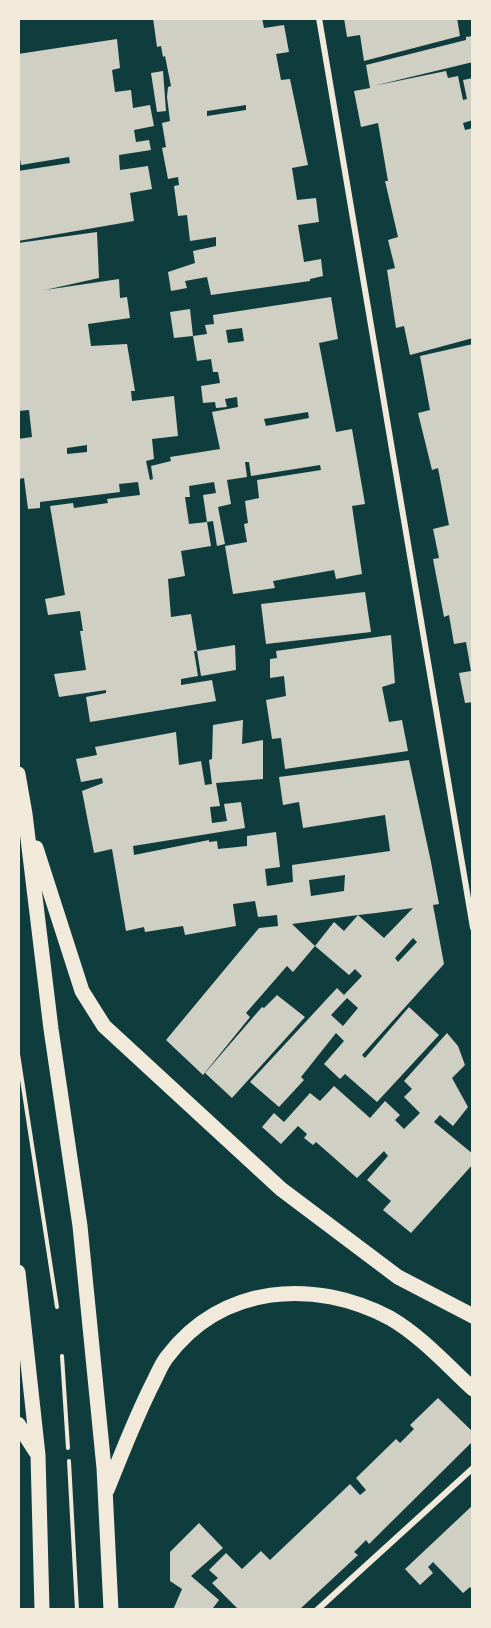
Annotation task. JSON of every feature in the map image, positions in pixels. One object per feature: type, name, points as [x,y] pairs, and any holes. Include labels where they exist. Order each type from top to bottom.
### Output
[{"type":"main road","points":[[18,774],[25,814],[51,1029],[80,1226],[106,1492],[112,1590],[111,1610]]},
{"type":"main road","points":[[25,814],[82,991],[104,1026],[280,1189],[398,1277],[473,1317]]},
{"type":"main road","points":[[18,1272],[38,1455],[42,1610]]},
{"type":"main road","points":[[106,1492],[141,1407],[167,1356],[199,1325],[233,1305],[262,1295],[317,1294],[357,1304],[391,1319],[417,1337],[473,1389]]},
{"type":"main road","points":[[18,1424],[38,1455]]},
{"type":"street","points":[[319,18],[473,928]]},
{"type":"street","points":[[317,1610],[473,1468]]},
{"type":"path","points":[[77,1587],[77,1610]]},
{"type":"building","points":[[153,18],[262,18],[264,28],[284,25],[289,52],[276,54],[281,80],[290,79],[308,165],[292,168],[297,200],[316,198],[319,222],[298,225],[304,262],[321,259],[323,276],[310,279],[310,281],[211,295],[207,277],[185,281],[187,288],[171,291],[168,272],[195,263],[193,251],[216,246],[216,237],[190,241],[187,215],[178,216],[174,186],[179,185],[178,177],[168,179],[162,148],[166,147],[162,123],[170,121],[167,97],[168,87],[171,86],[165,56],[163,57],[161,46],[157,47]],"holes":[[[246,105],[246,110],[207,116],[207,111]]]},
{"type":"building","points":[[344,18],[457,18],[460,36],[364,61],[360,35],[347,37]]},
{"type":"building","points":[[473,36],[473,62],[373,86],[446,71],[448,78],[458,76],[463,100],[467,99],[463,80],[473,78],[473,120],[463,123],[465,130],[473,128],[473,338],[410,355],[404,326],[396,328],[387,270],[395,268],[388,240],[398,237],[385,181],[388,181],[378,123],[361,127],[354,91],[370,88],[366,65],[466,40],[466,37]]},
{"type":"building","points":[[117,39],[120,68],[112,70],[115,92],[131,90],[133,108],[150,105],[154,126],[134,130],[136,142],[149,140],[151,150],[119,155],[120,170],[148,166],[152,189],[130,193],[134,221],[18,241],[18,171],[70,163],[69,157],[21,165],[18,147],[18,54]]},
{"type":"building","points":[[163,71],[166,111],[157,112],[151,73]]},
{"type":"building","points":[[97,232],[99,278],[45,290],[119,279],[120,298],[127,297],[130,318],[88,324],[91,346],[127,344],[135,391],[131,391],[132,401],[174,396],[178,436],[152,439],[154,459],[146,461],[150,480],[153,479],[151,466],[171,461],[170,457],[220,449],[212,412],[238,407],[237,397],[225,399],[227,407],[216,408],[215,402],[203,403],[201,386],[220,383],[218,372],[213,372],[211,359],[197,361],[193,336],[207,334],[205,325],[214,324],[213,315],[331,297],[338,339],[319,343],[336,432],[352,429],[365,504],[352,506],[362,574],[336,579],[334,570],[273,581],[275,588],[233,594],[225,546],[247,542],[244,524],[248,523],[245,501],[259,498],[257,480],[321,470],[320,465],[251,476],[249,462],[245,462],[247,477],[227,480],[231,504],[218,507],[225,544],[217,546],[213,521],[207,522],[211,546],[181,551],[185,576],[168,579],[171,617],[191,614],[197,651],[194,651],[198,676],[181,679],[181,685],[212,680],[216,701],[90,722],[86,697],[106,693],[106,690],[59,697],[54,674],[86,670],[80,631],[83,631],[80,611],[48,615],[45,599],[65,595],[50,506],[73,503],[74,508],[108,503],[107,499],[140,495],[138,482],[119,484],[120,492],[40,502],[40,508],[28,509],[24,478],[19,479],[18,474],[18,439],[32,437],[29,410],[18,411],[18,243]],"holes":[[[242,328],[244,341],[228,343],[226,330]],[[308,412],[309,418],[266,426],[264,419]],[[87,445],[87,452],[67,454],[67,448]],[[214,482],[216,493],[203,495],[207,522],[189,524],[185,497],[190,497],[189,486]]]},
{"type":"building","points":[[190,309],[193,336],[174,338],[170,312]]},
{"type":"building","points":[[473,344],[473,702],[465,703],[459,673],[471,671],[466,642],[454,644],[449,615],[444,617],[433,559],[439,558],[433,529],[449,525],[438,468],[432,470],[418,413],[430,410],[420,356]]},
{"type":"building","points":[[365,592],[371,632],[266,644],[261,604]]},
{"type":"building","points":[[391,635],[395,683],[382,687],[389,722],[402,720],[408,751],[285,769],[281,738],[272,739],[266,700],[286,696],[284,676],[270,678],[270,659],[277,658],[276,651]]},
{"type":"building","points":[[235,645],[236,670],[201,676],[197,651]]},
{"type":"building","points":[[243,720],[242,744],[263,740],[263,779],[216,783],[220,806],[210,807],[212,823],[227,821],[224,804],[241,802],[245,828],[133,846],[134,855],[209,840],[209,842],[217,841],[218,849],[247,846],[247,836],[276,832],[280,867],[265,869],[267,886],[293,882],[292,865],[390,851],[385,815],[303,828],[299,802],[283,805],[279,777],[409,760],[439,904],[433,905],[444,964],[362,1055],[365,1058],[409,1007],[439,1035],[377,1102],[345,1074],[340,1079],[324,1064],[344,1041],[336,1033],[301,1077],[304,1080],[279,1107],[250,1082],[337,988],[344,995],[362,976],[355,969],[349,975],[315,946],[293,972],[287,966],[246,1013],[250,1017],[203,1075],[166,1040],[259,928],[278,926],[277,915],[258,917],[255,901],[233,904],[236,926],[185,935],[183,926],[145,932],[144,927],[126,931],[112,849],[94,853],[82,791],[103,783],[102,778],[81,782],[76,759],[97,755],[95,747],[176,732],[179,765],[201,761],[205,785],[212,784],[209,760],[212,759],[213,725]],"holes":[[[345,875],[344,891],[311,896],[309,880]],[[413,908],[384,938],[358,915]],[[358,915],[344,931],[334,922],[315,946],[292,924]],[[413,938],[417,942],[398,962],[395,958]],[[347,998],[358,1008],[343,1026],[331,1015]]]},
{"type":"building","points":[[277,995],[305,1017],[232,1098],[205,1073],[262,1007],[264,1008]]},
{"type":"building","points":[[447,1033],[458,1046],[465,1065],[452,1078],[468,1107],[453,1126],[440,1115],[434,1122],[473,1154],[473,1164],[411,1233],[383,1210],[391,1201],[367,1180],[388,1156],[384,1151],[357,1178],[316,1142],[313,1145],[304,1138],[307,1134],[298,1126],[281,1144],[262,1127],[274,1113],[284,1122],[310,1093],[320,1101],[334,1086],[370,1118],[385,1101],[400,1115],[395,1120],[404,1129],[420,1113],[404,1097],[412,1089],[404,1081]]},
{"type":"building","points":[[438,1398],[473,1432],[473,1441],[369,1544],[366,1540],[354,1552],[358,1555],[299,1610],[239,1610],[212,1583],[218,1578],[209,1570],[226,1553],[242,1569],[261,1551],[270,1560],[350,1484],[360,1495],[366,1490],[356,1478],[396,1439],[400,1443],[414,1429],[410,1425]]},
{"type":"building","points":[[473,1505],[473,1591],[470,1587],[463,1593],[433,1562],[428,1567],[433,1573],[420,1585],[405,1569]]},
{"type":"building","points":[[199,1523],[223,1548],[191,1576],[219,1600],[213,1608],[217,1610],[173,1610],[182,1589],[170,1581],[170,1552]]}]
